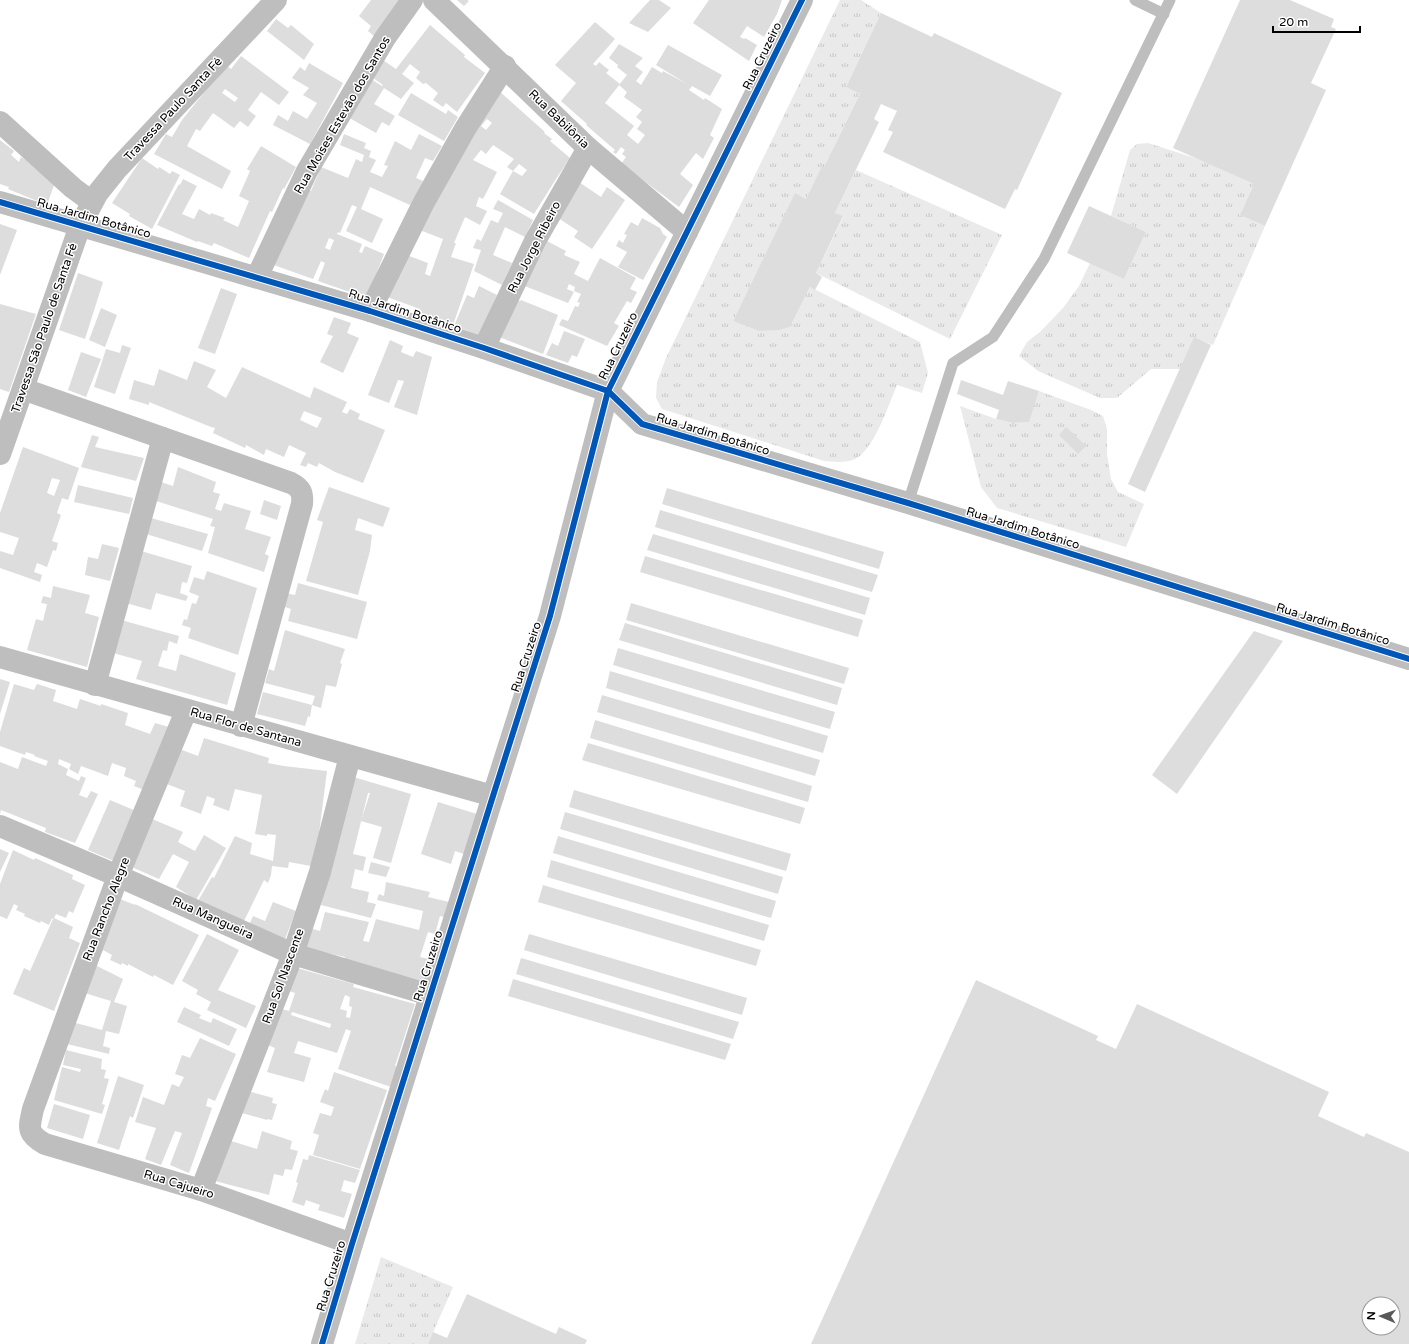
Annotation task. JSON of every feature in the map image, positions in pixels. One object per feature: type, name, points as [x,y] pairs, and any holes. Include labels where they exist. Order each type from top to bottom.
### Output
[{"type":"street","name":"Travessa Paulo Santa Fé","points":[[80,226],[97,194],[117,169],[276,0]]},
{"type":"street","name":"Rua Moises Estevão dos Santos","points":[[257,277],[307,171],[385,38],[412,0]]},
{"type":"street","name":"Rua Babilônia","points":[[434,0],[505,66],[588,148],[687,232]]},
{"type":"street","name":"Rua Cruzeiro","points":[[322,1344],[352,1244],[550,616],[608,391],[802,0]]},
{"type":"street","points":[[370,311],[424,202],[465,129],[505,66]]},
{"type":"street","points":[[0,122],[73,188],[92,202]]},
{"type":"street","name":"Rua Jorge Ribeiro","points":[[484,348],[535,241],[588,148]]},
{"type":"street","name":"Rua Jardim Botânico","points":[[0,202],[370,311],[484,348],[608,391],[642,424],[908,503],[1409,659]]},
{"type":"street","name":"Travessa São Paulo de Santa Fé","points":[[0,454],[80,226]]},
{"type":"street","points":[[23,389],[291,483],[298,487],[302,494],[302,504],[241,726]]},
{"type":"street","points":[[95,685],[162,438]]},
{"type":"street","name":"Rua Flor de Santana","points":[[0,657],[186,711],[493,796]]},
{"type":"street","name":"Rua Rancho Alegre","points":[[33,1109],[118,876],[186,711]]},
{"type":"street","name":"Rua Sol Nascente","points":[[201,1190],[293,954],[320,872],[350,756]]},
{"type":"street","name":"Rua Mangueira","points":[[0,826],[118,876],[293,954],[430,995]]},
{"type":"street","name":"Rua Cajueiro","points":[[33,1109],[29,1127],[34,1138],[44,1144],[201,1190],[352,1244]]},
{"type":"lane","points":[[1135,0],[1164,14]]},
{"type":"lane","points":[[908,503],[953,363],[993,337],[1044,259],[1170,0]]},
{"type":"green space","points":[[840,0],[861,0],[881,13],[846,87],[860,94],[824,167],[822,167],[806,199],[795,194],[733,321],[759,331],[793,326],[792,323],[810,287],[920,342],[928,373],[922,393],[897,385],[875,437],[862,454],[855,459],[836,462],[824,461],[662,409],[656,398],[657,382],[666,358]]},
{"type":"green space","points":[[1148,143],[1201,160],[1254,184],[1240,215],[1265,226],[1213,345],[1194,338],[1180,369],[1151,369],[1117,398],[1100,398],[1038,371],[1019,356],[1027,342],[1040,332],[1063,308],[1079,286],[1090,263],[1124,279],[1146,232],[1111,216],[1130,150],[1137,144]]},
{"type":"green space","points":[[856,170],[1002,235],[950,339],[816,273],[843,217],[835,213]]},
{"type":"green space","points":[[1039,391],[1091,410],[1103,416],[1107,429],[1107,454],[1111,479],[1118,492],[1144,504],[1126,547],[997,508],[981,487],[960,406],[996,419],[1013,423],[1028,422]]},
{"type":"green space","points":[[381,1257],[453,1287],[428,1344],[355,1344]]},
{"type":"building","points":[[371,0],[398,0],[401,2],[374,36],[368,31],[371,26],[359,16]]},
{"type":"building","points":[[457,0],[467,0],[469,1],[464,6]]},
{"type":"building","points":[[650,0],[659,0],[671,8],[648,32],[629,23]]},
{"type":"building","points":[[709,0],[782,0],[777,14],[764,37],[747,26],[740,37],[745,38],[757,45],[749,61],[693,23]]},
{"type":"building","points":[[1240,0],[1290,0],[1334,19],[1331,27],[1336,29],[1311,83],[1326,90],[1265,226],[1240,215],[1254,184],[1173,148]]},
{"type":"building","points":[[881,13],[932,37],[934,33],[1062,93],[1017,190],[1015,189],[1005,209],[883,152],[893,132],[888,130],[897,111],[881,104],[874,119],[879,122],[835,213],[843,216],[816,273],[822,277],[815,290],[810,287],[792,323],[793,326],[779,330],[759,331],[733,321],[795,193],[806,199],[822,166],[824,167],[860,94],[846,87]]},
{"type":"building","points":[[276,19],[288,28],[291,25],[314,44],[304,60],[267,31]]},
{"type":"building","points":[[595,22],[615,39],[593,64],[596,66],[599,62],[609,70],[606,73],[620,84],[627,75],[609,58],[619,44],[643,58],[635,66],[643,72],[636,81],[641,85],[652,67],[662,73],[663,71],[687,84],[656,65],[668,45],[722,75],[710,96],[692,86],[689,90],[722,109],[710,135],[714,138],[703,159],[696,153],[680,174],[693,185],[679,207],[621,164],[626,157],[622,154],[625,150],[621,147],[616,154],[613,152],[615,150],[561,101],[576,83],[555,65]],"holes":[[[619,85],[627,92],[624,97],[642,110],[636,117],[642,122],[637,129],[645,135],[638,144],[627,135],[634,126],[605,103]]]},
{"type":"building","points":[[430,25],[465,55],[464,57],[485,73],[457,112],[446,103],[443,107],[433,100],[438,93],[426,83],[423,84],[416,78],[420,72],[410,64],[402,74],[414,83],[401,99],[384,88],[374,104],[395,116],[389,126],[382,122],[376,133],[344,115],[368,77],[382,86],[383,85],[369,75],[380,58],[396,69]]},
{"type":"building","points":[[241,56],[289,92],[279,105],[261,92],[248,110],[256,116],[248,127],[240,121],[234,128],[213,113],[200,131],[196,129],[187,146],[231,171],[222,189],[154,154],[166,134],[172,137],[182,120],[226,65],[231,69]],"holes":[[[225,89],[238,98],[235,102],[222,93]]]},
{"type":"building","points":[[309,63],[343,83],[310,144],[273,125],[278,115],[288,121],[293,111],[307,119],[317,103],[303,95],[309,88],[292,78],[300,67],[305,71]]},
{"type":"building","points":[[498,90],[545,132],[544,133],[552,139],[550,141],[570,158],[534,214],[500,194],[513,171],[507,167],[514,159],[493,145],[486,154],[481,150],[473,160],[497,172],[483,199],[479,197],[476,206],[487,211],[480,225],[465,217],[454,243],[456,243],[451,257],[474,264],[453,325],[418,314],[420,309],[387,297],[404,254],[428,263],[425,274],[430,276],[443,239],[417,229]],"holes":[[[487,119],[492,123],[486,130],[481,126]],[[519,164],[527,170],[522,176],[513,171]]]},
{"type":"building","points":[[411,93],[446,114],[448,110],[458,117],[444,141],[398,115]]},
{"type":"building","points":[[344,134],[366,143],[364,148],[371,151],[369,157],[376,160],[370,172],[382,177],[388,166],[384,165],[395,141],[411,150],[419,134],[442,146],[433,161],[425,158],[416,178],[423,181],[410,205],[370,187],[361,209],[383,219],[372,243],[346,231],[357,207],[352,205],[340,233],[338,232],[337,234],[362,244],[359,252],[362,253],[365,246],[384,254],[367,298],[318,281],[325,263],[321,261],[313,279],[268,263],[301,187],[311,191],[321,167],[348,178],[356,159],[362,162],[364,155],[340,145]],"holes":[[[329,238],[334,240],[330,250],[325,248]]]},
{"type":"building","points":[[0,140],[14,151],[11,155],[19,162],[21,157],[26,160],[54,185],[47,205],[8,189],[9,187],[0,184]]},
{"type":"building","points":[[261,146],[296,167],[284,189],[283,188],[272,212],[270,211],[249,258],[214,243],[212,246],[198,241],[197,242],[157,225],[183,179],[197,186],[182,214],[194,219],[199,209],[210,215],[211,213],[225,218],[223,220],[238,227],[249,201],[239,196],[250,171],[247,169]]},
{"type":"building","points":[[142,158],[158,169],[159,167],[170,174],[172,171],[180,175],[152,229],[129,216],[130,214],[112,203]]},
{"type":"building","points":[[579,182],[601,197],[607,187],[625,200],[592,249],[574,237],[578,231],[555,216]]},
{"type":"building","points":[[498,200],[533,220],[525,237],[505,227],[493,255],[512,263],[502,285],[474,271],[481,250],[473,248],[477,239],[481,241],[491,220],[498,223],[503,213],[493,209]]},
{"type":"building","points":[[1089,206],[1146,232],[1124,279],[1067,253]]},
{"type":"building","points":[[642,218],[660,228],[663,234],[667,237],[643,280],[618,267],[627,252],[616,246],[619,240],[623,243],[627,235],[624,234],[631,222],[638,226]]},
{"type":"building","points":[[0,224],[17,230],[0,275]]},
{"type":"building","points":[[543,239],[566,251],[564,255],[580,262],[574,274],[588,281],[600,258],[636,278],[630,289],[637,292],[631,303],[627,301],[614,323],[619,326],[607,346],[559,325],[562,319],[568,321],[575,306],[578,307],[580,303],[577,302],[581,294],[574,291],[575,287],[569,284],[567,289],[574,292],[568,303],[522,285]]},
{"type":"building","points":[[78,273],[103,282],[85,339],[59,330]]},
{"type":"building","points":[[479,286],[497,295],[479,335],[454,326],[467,295],[474,298]]},
{"type":"building","points":[[221,288],[237,294],[215,354],[198,348]]},
{"type":"building","points":[[515,299],[558,315],[543,354],[499,337]]},
{"type":"building","points":[[0,304],[36,314],[9,392],[0,389]]},
{"type":"building","points":[[101,308],[117,315],[105,347],[89,340]]},
{"type":"building","points":[[334,317],[351,323],[347,333],[359,338],[343,373],[320,362],[333,336],[327,334]]},
{"type":"building","points":[[564,331],[585,339],[577,357],[572,355],[568,363],[546,355],[552,343],[558,346]]},
{"type":"building","points":[[1194,337],[1211,345],[1145,492],[1128,484]]},
{"type":"building","points":[[390,340],[403,346],[401,352],[413,357],[416,351],[432,357],[417,415],[394,407],[404,381],[398,380],[389,403],[368,395]]},
{"type":"building","points":[[122,345],[131,348],[115,394],[94,387],[106,349],[120,353]]},
{"type":"building","points":[[81,352],[101,359],[86,397],[68,390]]},
{"type":"building","points":[[194,361],[216,370],[207,387],[226,398],[242,367],[310,398],[314,387],[347,402],[342,412],[347,414],[350,409],[360,414],[358,419],[385,430],[363,483],[335,472],[319,463],[317,467],[308,463],[306,467],[300,465],[306,453],[289,445],[284,457],[266,449],[264,455],[246,445],[245,448],[213,433],[215,428],[149,402],[149,405],[129,399],[134,380],[154,386],[159,369],[187,380]],"holes":[[[304,411],[322,418],[317,428],[300,420]]]},
{"type":"building","points":[[961,380],[1003,395],[1008,381],[1039,391],[1029,422],[1013,423],[996,419],[999,410],[957,394]]},
{"type":"building","points":[[1066,427],[1086,446],[1078,454],[1059,435]]},
{"type":"building","points":[[92,435],[99,437],[95,447],[144,458],[136,481],[81,467]]},
{"type":"building","points":[[23,447],[79,468],[68,500],[62,498],[57,513],[61,515],[52,541],[58,543],[56,551],[53,550],[47,567],[37,563],[34,572],[42,575],[40,582],[0,568],[0,551],[13,555],[19,538],[0,532],[0,513]],"holes":[[[52,478],[60,480],[54,496],[47,493]]]},
{"type":"building","points":[[178,467],[216,482],[213,492],[220,494],[215,509],[221,511],[224,503],[251,511],[245,529],[271,537],[265,554],[269,556],[264,572],[208,553],[215,527],[210,526],[213,519],[156,501],[161,482],[173,486]]},
{"type":"building","points":[[78,485],[133,498],[129,514],[74,502]]},
{"type":"building","points":[[329,487],[390,508],[383,527],[358,518],[355,530],[372,535],[370,551],[358,595],[306,581],[323,522],[317,520]]},
{"type":"building","points":[[667,488],[884,552],[879,569],[662,504]]},
{"type":"building","points":[[264,500],[281,506],[277,520],[260,514]]},
{"type":"building","points":[[660,510],[878,575],[872,592],[655,527]]},
{"type":"building","points":[[151,518],[208,534],[202,551],[146,534]]},
{"type":"building","points":[[653,534],[870,598],[865,615],[647,550]]},
{"type":"building","points":[[102,544],[119,548],[110,581],[85,575],[88,557],[98,559]]},
{"type":"building","points":[[141,551],[192,566],[187,583],[182,582],[180,593],[188,596],[186,601],[156,593],[151,610],[126,603]]},
{"type":"building","points":[[645,556],[863,620],[858,637],[640,572]]},
{"type":"building","points":[[207,571],[257,588],[238,655],[188,638],[191,628],[182,625],[184,619],[187,620],[192,603],[196,604],[199,596],[189,592],[194,577],[204,580]]},
{"type":"building","points":[[298,583],[367,602],[357,639],[288,621],[291,609],[282,606],[285,593],[295,595]]},
{"type":"building","points":[[53,586],[90,595],[85,613],[99,617],[87,667],[27,650],[36,619],[43,621],[47,604],[41,603],[43,596],[51,598]]},
{"type":"building","points":[[631,603],[849,668],[844,684],[626,620]]},
{"type":"building","points":[[121,620],[179,636],[177,644],[169,641],[167,651],[163,650],[158,666],[176,671],[180,654],[236,673],[227,705],[136,679],[142,661],[113,653]]},
{"type":"building","points":[[625,623],[842,688],[837,705],[619,640]]},
{"type":"building","points":[[285,630],[345,649],[340,663],[342,664],[336,687],[326,685],[321,708],[312,705],[315,696],[265,683],[269,669],[274,671]]},
{"type":"building","points":[[1254,631],[1283,641],[1177,794],[1152,775]]},
{"type":"building","points":[[618,648],[835,712],[830,729],[613,665]]},
{"type":"building","points":[[610,671],[828,736],[823,753],[606,688]]},
{"type":"building","points":[[0,679],[10,682],[0,714]]},
{"type":"building","points":[[14,684],[34,690],[37,684],[56,690],[53,701],[77,709],[80,699],[128,713],[125,725],[150,734],[155,723],[169,727],[144,790],[134,786],[136,781],[124,776],[126,768],[112,763],[108,776],[81,766],[78,774],[69,769],[71,764],[59,759],[58,764],[68,769],[66,775],[79,781],[81,776],[86,778],[79,795],[87,798],[91,791],[98,794],[75,843],[45,832],[46,828],[1,810],[0,814],[0,762],[18,769],[22,757],[46,766],[48,761],[26,752],[25,755],[0,746],[0,732]]},
{"type":"building","points":[[263,692],[312,705],[310,717],[308,716],[305,726],[257,714]]},
{"type":"building","points":[[602,695],[820,760],[815,776],[597,712]]},
{"type":"building","points":[[595,720],[812,786],[808,802],[590,738]]},
{"type":"building","points":[[204,738],[269,758],[268,763],[327,771],[318,841],[311,866],[289,862],[288,868],[272,866],[268,883],[264,880],[243,923],[198,901],[212,877],[214,878],[235,836],[252,843],[250,854],[273,861],[276,835],[267,834],[267,836],[255,834],[262,795],[235,789],[229,811],[213,805],[215,799],[207,796],[201,814],[180,806],[185,791],[164,783],[177,748],[198,756]]},
{"type":"building","points":[[588,743],[805,808],[800,824],[582,760]]},
{"type":"building","points":[[350,776],[411,794],[391,863],[373,858],[382,827],[361,821],[353,854],[366,857],[363,871],[355,869],[351,888],[369,892],[367,902],[376,904],[371,918],[321,905]],"holes":[[[368,793],[370,793],[361,819]]]},
{"type":"building","points":[[574,790],[791,854],[786,871],[569,807]]},
{"type":"building","points":[[110,800],[136,811],[116,862],[88,850]]},
{"type":"building","points":[[438,802],[477,814],[464,854],[455,851],[451,864],[421,854]]},
{"type":"building","points":[[565,812],[783,877],[778,894],[560,829]]},
{"type":"building","points":[[145,816],[183,832],[178,842],[195,851],[204,835],[226,848],[196,900],[176,887],[189,862],[173,854],[159,879],[127,865]]},
{"type":"building","points":[[558,836],[776,901],[771,918],[553,853]]},
{"type":"building","points":[[0,849],[9,853],[0,872]]},
{"type":"building","points":[[13,850],[73,875],[72,879],[85,885],[73,913],[69,911],[66,918],[56,914],[54,918],[73,927],[69,938],[80,943],[54,1011],[13,994],[24,968],[30,971],[53,919],[52,918],[49,925],[41,921],[40,923],[24,916],[25,914],[16,910],[18,906],[14,904],[7,919],[0,916],[0,884]]},
{"type":"building","points":[[551,860],[769,925],[764,941],[547,877]]},
{"type":"building","points":[[371,862],[390,867],[386,877],[368,873]]},
{"type":"building","points":[[386,882],[430,892],[428,897],[449,902],[444,917],[440,916],[435,934],[428,932],[420,957],[429,959],[422,986],[344,962],[345,957],[317,951],[302,952],[309,928],[320,931],[325,912],[369,922],[363,941],[369,942],[376,919],[419,930],[423,911],[377,900],[379,894],[384,896]]},
{"type":"building","points":[[543,885],[761,950],[756,966],[538,902]]},
{"type":"building","points":[[120,899],[135,904],[199,935],[173,985],[154,975],[153,977],[128,964],[128,966],[122,963],[121,965],[110,960],[112,955],[103,950],[102,953],[97,950]]},
{"type":"building","points":[[273,902],[296,911],[283,944],[248,928],[253,916],[265,921]]},
{"type":"building","points":[[207,934],[239,950],[218,990],[256,1006],[246,1028],[207,1010],[211,1002],[196,994],[198,990],[182,981]]},
{"type":"building","points":[[529,934],[747,998],[742,1015],[524,950]]},
{"type":"building","points":[[521,958],[739,1022],[733,1039],[516,974]]},
{"type":"building","points":[[91,963],[123,979],[114,1002],[127,1006],[119,1034],[106,1031],[103,1046],[110,1048],[109,1054],[67,1044],[72,1022],[102,1030],[111,1001],[81,992]]},
{"type":"building","points":[[297,968],[354,984],[353,987],[415,1004],[395,1066],[398,1067],[391,1087],[338,1069],[351,1031],[346,1029],[337,1053],[298,1041],[294,1053],[311,1058],[304,1082],[267,1072],[275,1048],[268,1045],[282,1009],[289,1011],[295,993],[289,991]],"holes":[[[345,995],[350,997],[349,1006],[352,1007],[350,1018],[346,1017],[347,1011],[340,1009]],[[292,1012],[331,1024],[330,1028],[291,1015]]]},
{"type":"building","points":[[513,979],[731,1044],[725,1060],[508,996]]},
{"type":"building","points":[[976,980],[1098,1036],[1096,1040],[1116,1049],[1137,1004],[1329,1092],[1318,1116],[1364,1137],[1366,1133],[1409,1152],[1409,1344],[811,1344]]},
{"type":"building","points":[[184,1007],[201,1015],[199,1018],[211,1023],[213,1018],[237,1029],[229,1046],[177,1022]]},
{"type":"building","points":[[200,1038],[236,1054],[215,1101],[208,1098],[206,1106],[212,1108],[189,1173],[170,1165],[182,1133],[175,1131],[161,1165],[145,1159],[156,1128],[135,1122],[143,1097],[164,1105],[172,1084],[179,1087],[184,1077],[175,1074],[182,1055],[190,1058]]},
{"type":"building","points":[[66,1050],[102,1059],[101,1069],[106,1070],[104,1078],[109,1079],[102,1104],[105,1105],[102,1114],[54,1100],[62,1067],[80,1072],[81,1069],[63,1065]]},
{"type":"building","points":[[334,1072],[387,1090],[360,1169],[313,1155],[319,1135],[313,1133],[320,1113],[331,1116],[334,1107],[320,1102],[325,1089],[328,1091]]},
{"type":"building","points":[[118,1076],[144,1085],[133,1118],[130,1116],[119,1150],[97,1143]]},
{"type":"building","points":[[248,1091],[273,1098],[272,1103],[277,1104],[272,1120],[242,1113]]},
{"type":"building","points":[[54,1104],[90,1115],[83,1139],[47,1128]]},
{"type":"building","points":[[262,1131],[292,1141],[290,1149],[298,1151],[292,1170],[285,1169],[283,1176],[274,1174],[269,1195],[215,1181],[228,1140],[257,1149]]},
{"type":"building","points":[[309,1155],[360,1170],[355,1183],[344,1180],[341,1191],[352,1194],[344,1218],[318,1210],[320,1205],[306,1200],[304,1206],[292,1202],[303,1159],[308,1160]]},
{"type":"building","points":[[467,1294],[556,1334],[559,1327],[587,1340],[585,1344],[428,1344],[433,1332],[447,1338]]},
{"type":"cycle path","points":[[322,1344],[352,1244],[550,616],[608,391],[802,0]]},
{"type":"cycle path","points":[[0,202],[370,311],[484,348],[608,391],[642,424],[908,503],[1409,659]]}]
